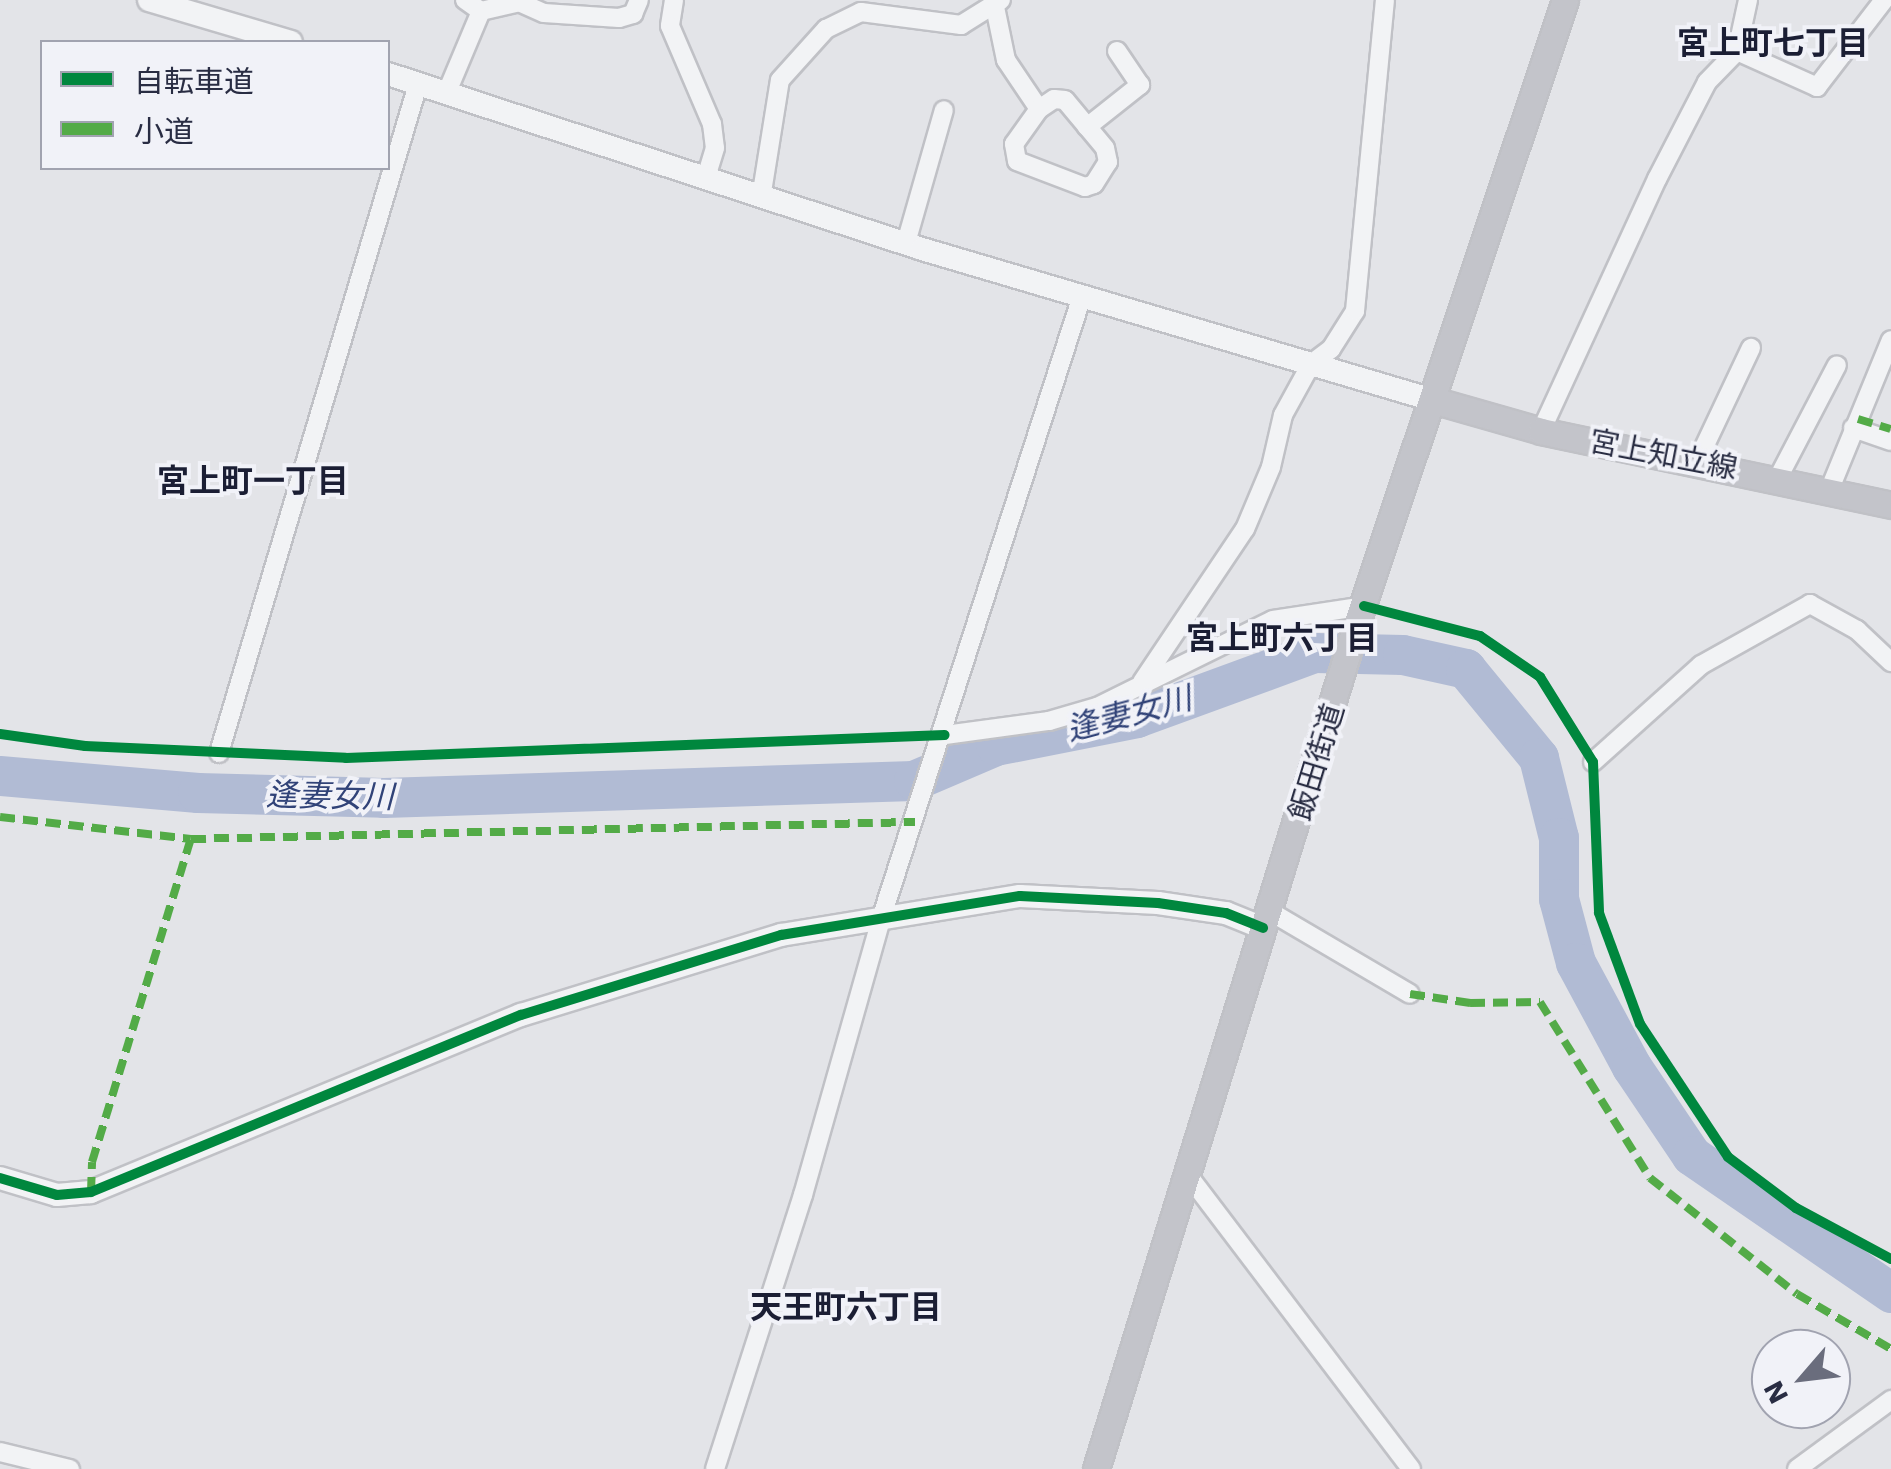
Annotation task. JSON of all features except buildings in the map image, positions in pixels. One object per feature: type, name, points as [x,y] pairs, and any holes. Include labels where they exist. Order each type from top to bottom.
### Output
[{"type":"main road","name":"飯田街道","points":[[1096,1469],[1327,734],[1360,614],[1436,401],[1565,0]]},
{"type":"main road","name":"宮上知立線","points":[[1436,401],[1541,431],[1698,460],[1891,505]]},
{"type":"street","points":[[149,0],[284,40]]},
{"type":"street","points":[[465,0],[481,12]]},
{"type":"street","points":[[481,12],[520,1],[544,13],[619,18],[634,14],[639,0]]},
{"type":"street","points":[[674,0],[670,26],[712,124],[715,148],[707,174]]},
{"type":"street","points":[[1142,682],[1254,512],[1282,415],[1311,364],[1331,349],[1355,311],[1385,0]]},
{"type":"street","points":[[1541,431],[1665,163],[1707,82],[1737,52],[1748,0]]},
{"type":"street","points":[[1737,52],[1817,87],[1884,0]]},
{"type":"street","points":[[762,192],[784,70],[826,30],[862,6],[962,25],[998,4],[1006,60],[1039,109]]},
{"type":"street","points":[[446,92],[481,12]]},
{"type":"street","points":[[1087,127],[1140,85],[1117,51]]},
{"type":"street","points":[[390,75],[707,174],[906,243],[1436,401]]},
{"type":"street","points":[[219,753],[418,84]]},
{"type":"street","points":[[1054,98],[1065,100],[1108,154],[1104,174],[1085,187],[1018,161],[1014,144],[1039,109],[1054,98]]},
{"type":"street","points":[[906,243],[944,110]]},
{"type":"street","points":[[715,1469],[804,1195],[882,916],[943,740],[1082,296]]},
{"type":"street","points":[[1829,492],[1891,340]]},
{"type":"street","points":[[1698,460],[1751,348]]},
{"type":"street","points":[[1778,478],[1837,366]]},
{"type":"street","points":[[1853,428],[1891,442]]},
{"type":"street","points":[[1593,762],[1701,665],[1810,604],[1857,630],[1891,662]]},
{"type":"street","points":[[943,740],[1049,720],[1142,682],[1273,620],[1360,614]]},
{"type":"street","points":[[0,1178],[57,1195],[91,1192],[606,984],[745,942],[882,916],[1020,896],[1158,903],[1267,920],[1410,994]]},
{"type":"street","points":[[1188,1176],[1411,1469]]},
{"type":"street","points":[[1797,1469],[1891,1400]]},
{"type":"street","points":[[0,1452],[70,1469]]},
{"type":"waterway","name":"逢妻女川","points":[[0,776],[198,793],[384,798],[914,781],[996,746],[1137,718],[1315,653],[1403,655],[1466,669],[1539,758],[1559,838],[1559,899],[1576,963],[1632,1067],[1692,1156],[1891,1293]]},
{"type":"marked path","points":[[1858,419],[1891,429]]},
{"type":"marked path","points":[[0,817],[191,839],[915,822]]},
{"type":"marked path","points":[[91,1192],[92,1162],[191,839]]},
{"type":"marked path","points":[[1410,994],[1470,1003],[1540,1002],[1650,1178],[1797,1294],[1891,1349]]},
{"type":"cycle path","points":[[1364,606],[1480,636],[1540,677],[1593,762],[1599,913],[1640,1024],[1728,1157],[1796,1208],[1891,1259]]},
{"type":"cycle path","points":[[0,734],[85,746],[346,758],[945,735]]},
{"type":"cycle path","points":[[0,1178],[57,1195],[91,1192],[521,1015],[781,935],[1020,896],[1158,903],[1226,913],[1263,928]]},
{"type":"district","name":"宮上町七丁目","points":[[1773,43]]},
{"type":"district","name":"宮上町一丁目","points":[[253,481]]},
{"type":"district","name":"宮上町六丁目","points":[[1282,638]]},
{"type":"district","name":"天王町六丁目","points":[[846,1307]]}]
